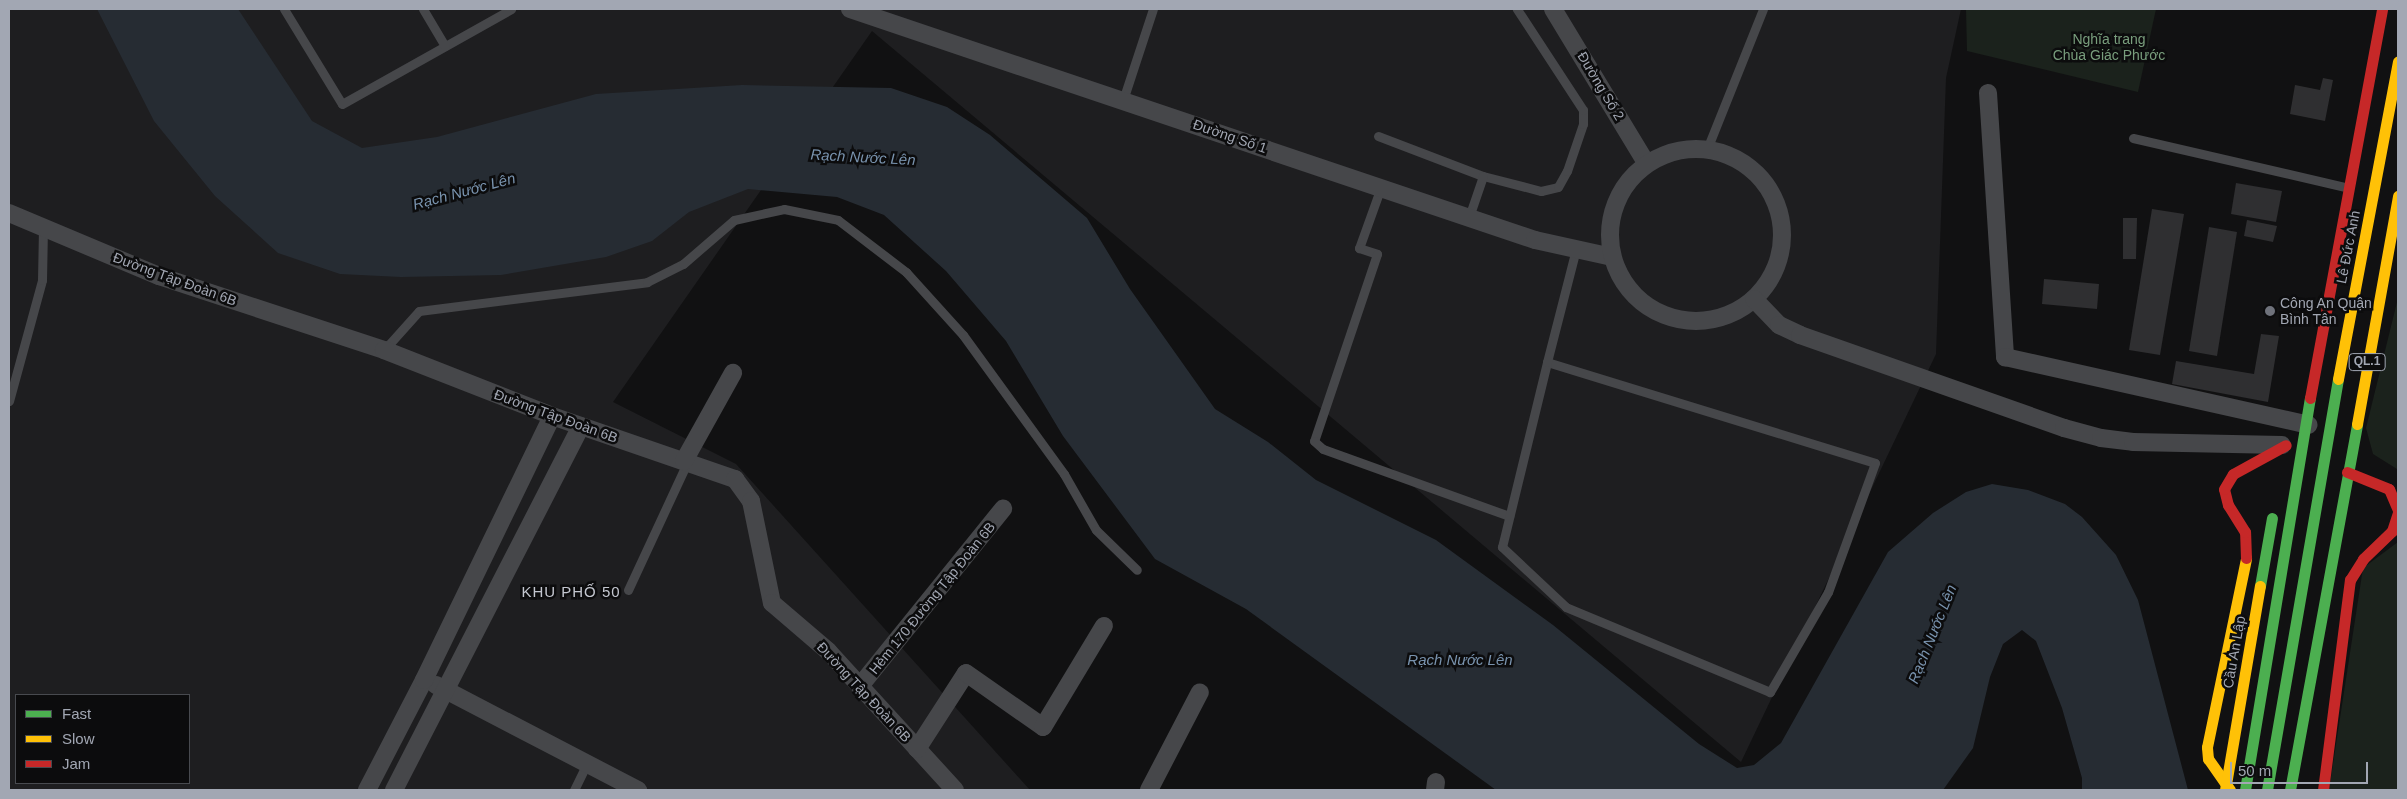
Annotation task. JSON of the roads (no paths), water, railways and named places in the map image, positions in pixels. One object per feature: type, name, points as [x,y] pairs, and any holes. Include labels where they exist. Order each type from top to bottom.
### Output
[{"type":"highway","name":"Lê Đức Anh","points":[[2245,790],[2308,425],[2312,377],[2382,9]]},
{"type":"highway","name":"Lê Đức Anh","points":[[2266,790],[2398,62]]},
{"type":"highway","name":"Lê Đức Anh","points":[[2356,79],[2359,126]]},
{"type":"highway","name":"QL.1","points":[[2290,790],[2398,196]]},
{"type":"highway","name":"Lê Đức Anh","points":[[2283,463],[2291,423],[2312,377]]},
{"type":"highway","points":[[2230,790],[2208,758],[2207,747],[2247,554],[2245,532],[2228,504],[2224,489],[2233,474],[2286,445]]},
{"type":"highway","points":[[2322,790],[2350,580],[2363,559],[2392,531],[2398,511],[2396,499],[2388,489],[2347,472]]},
{"type":"highway","name":"Cầu An Lập","points":[[2225,790],[2273,514]]},
{"type":"street","name":"Đường Số 1","points":[[850,9],[1535,240],[1612,257]]},
{"type":"street","name":"Đường Số 2","points":[[1553,9],[1647,164]]},
{"type":"street","points":[[1988,93],[2005,357],[2291,423],[2308,425]]},
{"type":"street","points":[[1707,149],[1725,153],[1757,173],[1777,204],[1782,222],[1780,259],[1772,277],[1754,299],[1731,314],[1713,320],[1676,319],[1658,313],[1629,290],[1612,257],[1610,220],[1616,202],[1625,185],[1647,164],[1670,152],[1707,149]]},
{"type":"street","name":"Đường Tập Đoàn 6B","points":[[9,213],[159,276],[384,350],[552,416],[735,479],[751,501],[772,603],[828,651],[955,790]]},
{"type":"street","points":[[1754,299],[1779,326],[1800,335],[2064,428],[2101,438],[2133,442],[2304,446]]},
{"type":"street","points":[[686,462],[733,373]]},
{"type":"street","points":[[367,790],[424,680],[552,416]]},
{"type":"street","points":[[394,790],[581,426]]},
{"type":"street","name":"Hẻm 170 Đường Tập Đoàn 6B","points":[[860,686],[1003,509]]},
{"type":"street","points":[[917,749],[966,673],[1043,728],[1104,626]]},
{"type":"street","points":[[424,680],[446,688],[638,790]]},
{"type":"street","points":[[1149,790],[1200,692]]},
{"type":"lane","points":[[284,9],[342,104],[511,9]]},
{"type":"lane","points":[[423,9],[445,46]]},
{"type":"lane","points":[[1123,100],[1153,9]]},
{"type":"lane","points":[[1378,136],[1483,176],[1541,192],[1558,187],[1567,171],[1582,124],[1582,110],[1517,9]]},
{"type":"lane","points":[[1707,149],[1763,9]]},
{"type":"lane","points":[[2133,138],[2348,188]]},
{"type":"lane","points":[[1469,217],[1483,176]]},
{"type":"lane","points":[[1381,187],[1359,248],[1376,254],[1314,441],[1323,449],[1509,516]]},
{"type":"lane","points":[[384,350],[419,312],[647,282],[683,264],[734,220],[784,209],[838,220],[906,272],[963,335],[1064,474],[1096,530],[1136,570]]},
{"type":"lane","points":[[9,400],[42,280],[43,228]]},
{"type":"lane","points":[[1547,362],[1875,463],[1828,592],[1770,692],[1566,607],[1502,547],[1547,362],[1576,249]]},
{"type":"lane","points":[[628,590],[686,462]]},
{"type":"lane","points":[[574,790],[586,763]]},
{"type":"water","name":"Rạch Nước Lên","points":[[97,9],[238,9],[312,121],[362,148],[437,137],[596,94],[742,85],[891,88],[947,107],[990,135],[1087,218],[1130,289],[1215,409],[1268,442],[1316,480],[1436,540],[1553,625],[1699,744],[1737,768],[1754,765],[1781,743],[1888,552],[1933,513],[1966,492],[1992,484],[2028,490],[2065,504],[2082,517],[2116,555],[2138,600],[2188,790],[2082,790],[2082,778],[2062,708],[2036,641],[2022,630],[2003,644],[1990,677],[1973,748],[1943,790],[1496,790],[1246,609],[1155,559],[1063,436],[1006,341],[946,271],[884,215],[837,197],[748,189],[689,212],[652,241],[606,257],[501,275],[401,277],[340,274],[278,253],[215,196],[154,121]]},
{"type":"place","name":"Công An Quận Bình Tân","points":[[2270,311]]},
{"type":"district","name":"KHU PHỐ 50","points":[[571,592]]},
{"type":"park label","name":"Nghĩa trang Chùa Giác Phước","points":[[2109,48]]}]
